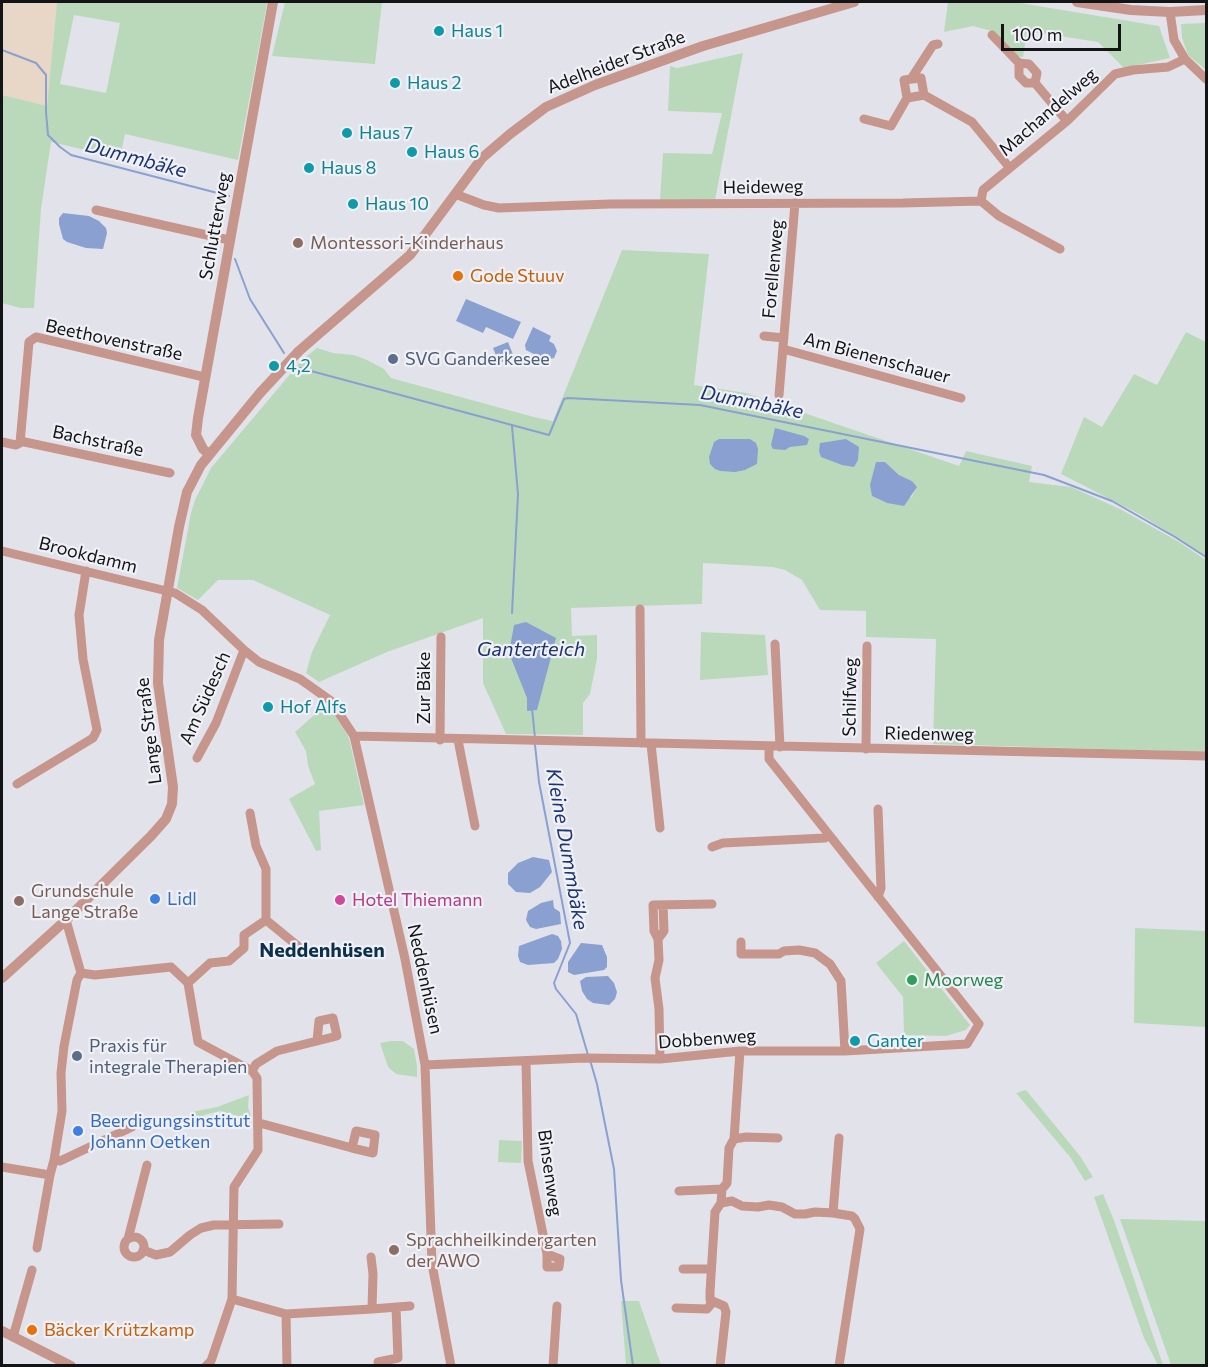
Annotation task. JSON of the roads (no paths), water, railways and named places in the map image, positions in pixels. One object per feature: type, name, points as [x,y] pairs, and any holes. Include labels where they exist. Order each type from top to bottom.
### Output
[{"type":"street","name":"Schlutterweg","points":[[208,454],[196,435],[204,376],[273,2]]},
{"type":"street","name":"Adelheider Straße","points":[[208,454],[299,351],[410,255],[483,158],[510,134],[552,104],[595,85],[704,46],[854,2]]},
{"type":"street","points":[[1077,2],[1131,10],[1170,12],[1206,10]]},
{"type":"street","points":[[1170,12],[1174,40],[1185,59],[1206,79]]},
{"type":"street","points":[[992,34],[1019,63],[1029,64],[1037,74],[1035,83]]},
{"type":"street","points":[[911,79],[933,45],[938,44]]},
{"type":"street","name":"Machandelweg","points":[[981,201],[983,190],[1067,121],[1115,75],[1133,70],[1168,67],[1185,59]]},
{"type":"street","points":[[1019,63],[1019,76],[1026,83],[1035,83],[1067,121]]},
{"type":"street","points":[[864,119],[891,126],[907,98],[904,80],[921,78],[924,95]]},
{"type":"street","points":[[907,98],[924,95],[972,122],[1009,167]]},
{"type":"street","name":"Heideweg","points":[[455,194],[483,205],[499,208],[619,204],[981,201]]},
{"type":"street","points":[[981,201],[999,216],[1060,249]]},
{"type":"street","name":"Forellenweg","points":[[779,394],[795,203]]},
{"type":"street","points":[[96,210],[229,240]]},
{"type":"street","name":"Forellenweg","points":[[764,336],[784,338]]},
{"type":"street","name":"Beethovenstraße","points":[[20,441],[29,342],[36,337],[204,376]]},
{"type":"street","name":"Am Bienenschauer","points":[[783,349],[961,398]]},
{"type":"street","points":[[2,442],[18,445],[20,441]]},
{"type":"street","name":"Bachstraße","points":[[20,441],[170,473]]},
{"type":"street","name":"Lange Straße","points":[[2,978],[66,920],[152,836],[165,819],[172,804],[173,787],[158,683],[159,640],[187,492],[208,454]]},
{"type":"street","name":"Brookdamm","points":[[2,551],[167,591]]},
{"type":"street","points":[[17,784],[93,738],[97,730],[83,659],[78,615],[86,571]]},
{"type":"street","name":"Neddenhüsen","points":[[167,591],[202,610],[244,651],[259,662],[300,678],[331,701],[354,736],[405,959],[425,1065],[432,1264],[451,1365]]},
{"type":"street","points":[[640,609],[641,743]]},
{"type":"street","name":"Zur Bäke","points":[[440,740],[441,637]]},
{"type":"street","points":[[775,644],[780,747]]},
{"type":"street","name":"Schilfweg","points":[[866,749],[867,646]]},
{"type":"street","name":"Am Südesch","points":[[197,758],[216,723],[244,651]]},
{"type":"street","name":"Riedenweg","points":[[354,736],[440,740],[1206,756]]},
{"type":"street","points":[[458,740],[475,826]]},
{"type":"street","points":[[651,744],[660,828]]},
{"type":"street","points":[[769,747],[769,759],[878,897]]},
{"type":"street","points":[[878,809],[881,888],[878,897]]},
{"type":"street","points":[[250,813],[256,846],[266,869],[266,920]]},
{"type":"street","points":[[712,847],[723,843],[825,838],[829,835]]},
{"type":"street","name":"Dobbenweg","points":[[425,1065],[584,1058],[660,1059],[740,1051],[845,1051],[967,1044],[980,1024],[878,897]]},
{"type":"street","points":[[660,1059],[659,1009],[655,978],[659,960],[658,939],[654,931],[653,905],[712,904]]},
{"type":"street","points":[[37,1248],[62,1112],[61,1073],[64,1046],[77,980],[81,973],[66,920]]},
{"type":"street","points":[[266,920],[299,947]]},
{"type":"street","points":[[188,983],[210,963],[230,961],[244,948],[244,935],[266,920]]},
{"type":"street","points":[[741,942],[741,954],[778,954],[784,951],[799,951],[815,954],[830,964],[841,981],[845,1051]]},
{"type":"street","points":[[81,973],[95,975],[171,968],[188,983],[198,1042],[252,1071],[257,1078],[258,1150],[234,1187],[232,1299],[212,1361],[206,1365]]},
{"type":"street","points":[[252,1071],[256,1064],[277,1052],[317,1041]]},
{"type":"street","points":[[720,1365],[726,1312],[724,1306],[710,1300],[711,1269],[715,1212],[721,1203],[722,1189],[727,1183],[729,1148],[734,1139],[740,1051]]},
{"type":"street","name":"Binsenweg","points":[[526,1061],[528,1161],[547,1254]]},
{"type":"street","points":[[258,1124],[352,1148]]},
{"type":"street","points":[[54,1160],[60,1161],[132,1127]]},
{"type":"street","points":[[734,1139],[778,1138]]},
{"type":"street","points":[[833,1213],[839,1138]]},
{"type":"street","points":[[128,1239],[134,1237],[140,1239],[143,1250],[139,1255],[129,1255],[124,1248],[147,1165]]},
{"type":"street","points":[[2,1167],[50,1175]]},
{"type":"street","points":[[679,1191],[722,1189]]},
{"type":"street","points":[[721,1203],[732,1201],[742,1206],[769,1205],[782,1207],[795,1214],[815,1212],[852,1216],[860,1229],[839,1365],[850,1365]]},
{"type":"street","points":[[143,1250],[161,1254],[170,1252],[201,1228],[232,1224],[279,1224]]},
{"type":"street","points":[[371,1257],[372,1309]]},
{"type":"street","points":[[683,1269],[711,1269]]},
{"type":"street","points":[[13,1337],[32,1270]]},
{"type":"street","points":[[232,1299],[286,1314],[410,1306]]},
{"type":"street","points":[[676,1308],[706,1309],[713,1302]]},
{"type":"street","points":[[552,1365],[557,1306]]},
{"type":"street","points":[[378,1362],[398,1358],[396,1308]]},
{"type":"street","points":[[286,1314],[287,1365]]},
{"type":"street","points":[[2,1331],[69,1365]]},
{"type":"water","points":[[63,213],[89,216],[99,221],[106,228],[107,233],[103,249],[86,248],[63,239],[59,218]]},
{"type":"water","points":[[466,299],[521,322],[513,339],[486,327],[483,333],[456,321]]},
{"type":"water","points":[[533,327],[551,336],[549,341],[554,344],[557,351],[554,358],[545,360],[526,350],[525,345]]},
{"type":"water","points":[[508,342],[514,357],[499,363],[493,348]]},
{"type":"water","points":[[775,428],[804,436],[809,439],[807,445],[790,447],[785,450],[773,449],[771,445]]},
{"type":"water","points":[[719,439],[750,439],[756,443],[758,449],[757,464],[735,472],[715,469],[710,464],[709,457],[714,442]]},
{"type":"water","points":[[846,439],[859,447],[858,460],[854,467],[821,457],[820,443]]},
{"type":"water","points":[[876,462],[885,462],[917,487],[904,506],[887,503],[872,496],[870,485]]},
{"type":"water","name":"Ganterteich","points":[[526,622],[556,638],[537,710],[527,711],[527,698],[509,653],[514,625]]},
{"type":"water","points":[[533,857],[549,860],[552,872],[540,887],[530,893],[516,892],[508,884],[508,873],[518,863]]},
{"type":"water","points":[[553,900],[554,908],[560,912],[561,924],[536,929],[530,927],[526,920],[528,911],[541,903]]},
{"type":"water","points":[[552,934],[558,936],[562,949],[554,963],[528,965],[520,962],[519,946]]},
{"type":"water","points":[[581,943],[602,945],[607,957],[607,967],[604,970],[574,975],[568,972],[568,962]]},
{"type":"water","points":[[608,976],[617,992],[615,999],[609,1005],[593,1003],[587,999],[580,981],[586,977]]},
{"type":"waterway","name":"Dummbäke","points":[[2,50],[36,63],[46,75],[48,135],[71,155],[229,196]]},
{"type":"waterway","name":"Dummbäke","points":[[235,259],[250,299],[284,353]]},
{"type":"waterway","name":"Dummbäke","points":[[300,368],[549,435],[564,399],[568,398],[700,405],[1044,475],[1112,501],[1206,557]]},
{"type":"waterway","name":"Kleine Dummbäke","points":[[512,426],[518,494],[512,613]]},
{"type":"waterway","name":"Kleine Dummbäke","points":[[532,708],[535,738]]},
{"type":"waterway","name":"Kleine Dummbäke","points":[[535,745],[539,782],[570,943],[554,983],[556,989],[576,1014],[588,1055]]},
{"type":"waterway","name":"Kleine Dummbäke","points":[[590,1060],[614,1169],[621,1280],[633,1366]]},
{"type":"place","name":"Haus 1","points":[[439,31]]},
{"type":"place","name":"Haus 2","points":[[395,83]]},
{"type":"place","name":"Haus 7","points":[[347,133]]},
{"type":"place","name":"Haus 6","points":[[412,152]]},
{"type":"place","name":"Haus 8","points":[[309,168]]},
{"type":"place","name":"Haus 10","points":[[353,204]]},
{"type":"place","name":"Montessori-Kinderhaus","points":[[298,243]]},
{"type":"place","name":"Gode Stuuv","points":[[458,276]]},
{"type":"place","name":"SVG Ganderkesee","points":[[393,359]]},
{"type":"place","name":"4,2","points":[[274,366]]},
{"type":"place","name":"Hof Alfs","points":[[268,707]]},
{"type":"place","name":"Lidl","points":[[155,899]]},
{"type":"place","name":"Hotel Thiemann","points":[[340,900]]},
{"type":"place","name":"Grundschule Lange Straße","points":[[19,901]]},
{"type":"place","name":"Moorweg","points":[[912,980]]},
{"type":"place","name":"Ganter","points":[[855,1041]]},
{"type":"place","name":"Praxis für integrale Therapien","points":[[77,1056]]},
{"type":"place","name":"Beerdigungsinstitut Johann Oetken","points":[[78,1131]]},
{"type":"place","name":"Sprachheilkindergarten der AWO","points":[[394,1250]]},
{"type":"place","name":"Bäcker Krützkamp","points":[[32,1330]]},
{"type":"district","name":"Neddenhüsen","points":[[322,950]]}]
